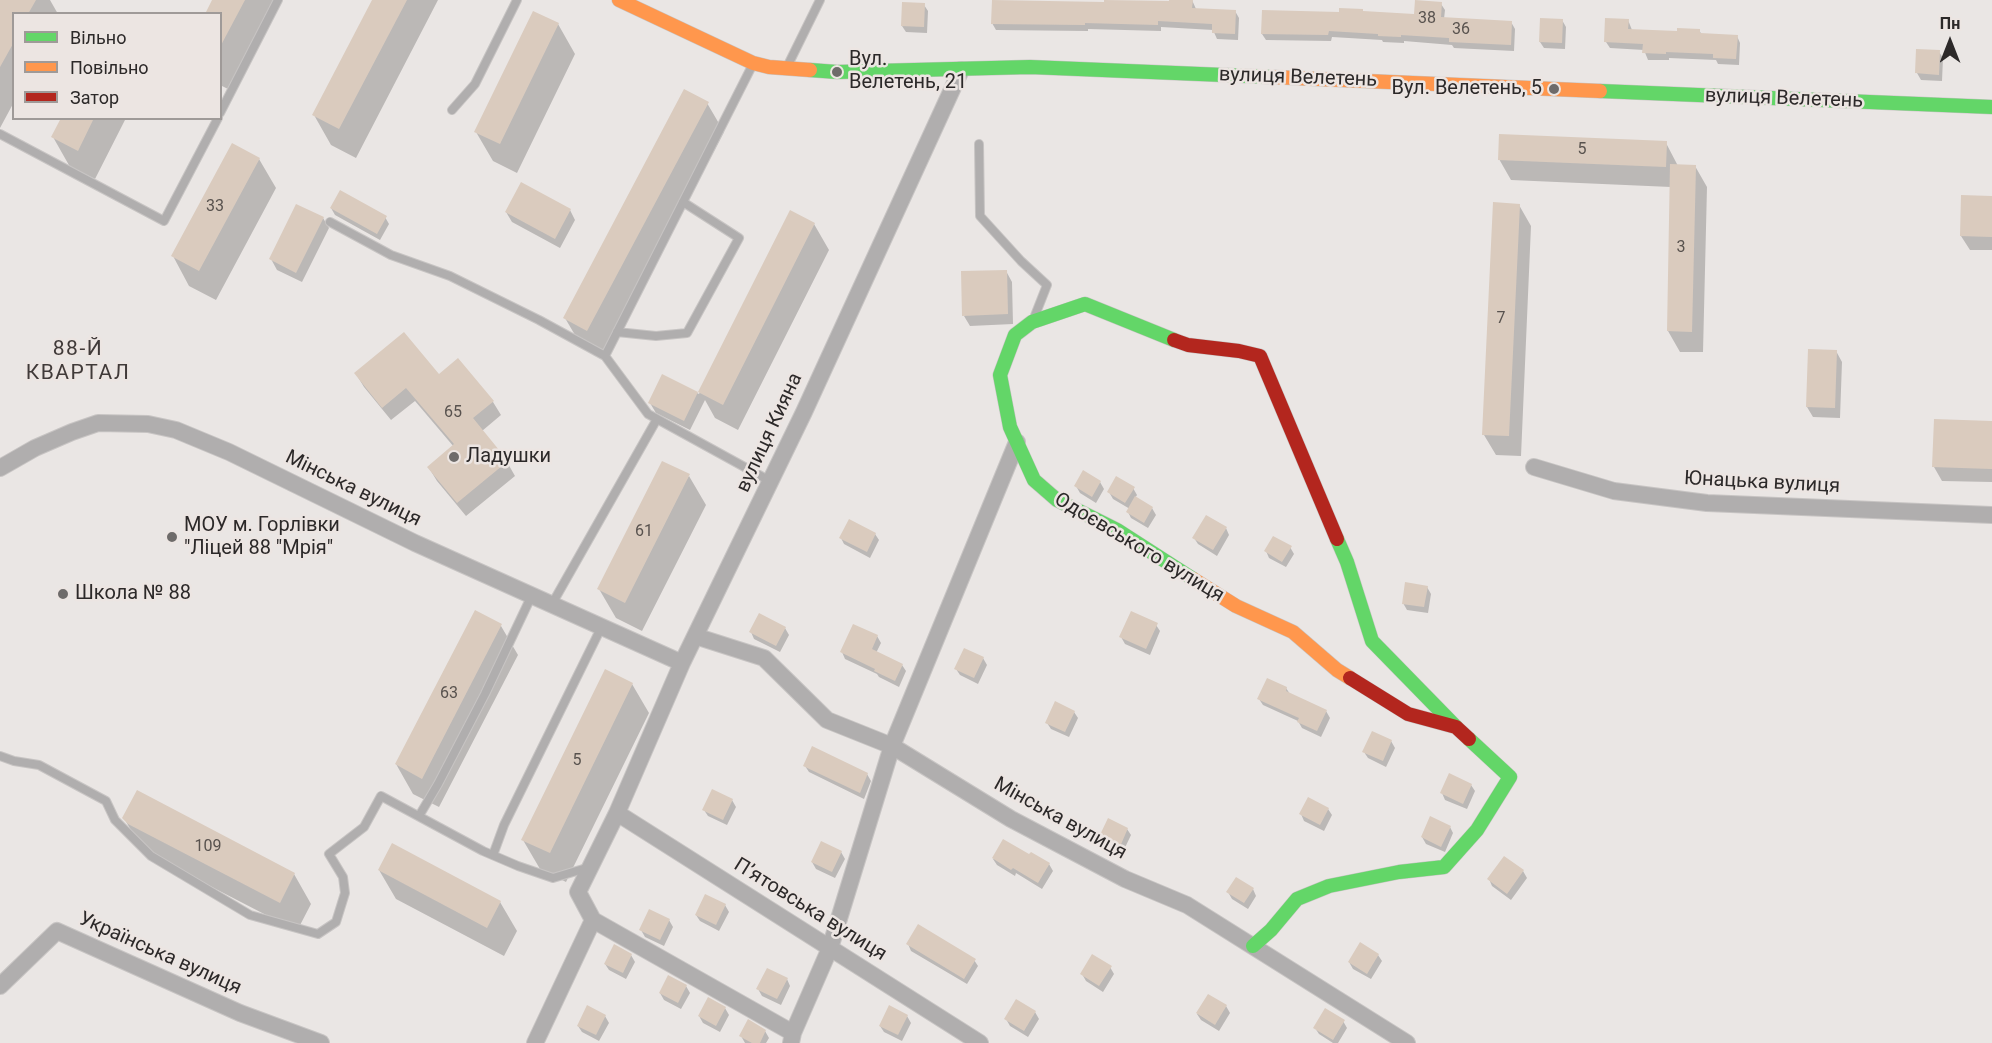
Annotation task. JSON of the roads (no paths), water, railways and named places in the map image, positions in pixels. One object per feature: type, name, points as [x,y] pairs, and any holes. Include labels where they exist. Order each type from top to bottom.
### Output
[{"type":"street","name":"вулиця Велетень","points":[[619,0],[753,63],[769,67],[837,72],[1030,67],[1992,107]]},
{"type":"street","name":"вулиця Кияна","points":[[617,813],[682,663],[770,481],[961,70]]},
{"type":"street","name":"Одоєвського вулиця","points":[[1253,946],[1271,930],[1297,899],[1329,886],[1399,872],[1444,867],[1477,830],[1510,777],[1456,727],[1372,641],[1347,562],[1260,356],[1188,345],[1085,304],[1032,322],[1014,335],[1000,375],[1010,427],[1034,480],[1057,500],[1117,530],[1236,606],[1293,632],[1337,670],[1408,714],[1456,727]]},
{"type":"street","name":"Мінська вулиця","points":[[0,468],[44,444],[98,423],[148,424],[176,430],[229,452],[415,543],[682,663]]},
{"type":"street","points":[[617,813],[578,892],[593,920],[792,1038],[830,948],[892,746],[1017,442]]},
{"type":"street","name":"Юнацька вулиця","points":[[1534,467],[1614,491],[1707,503],[1992,515]]},
{"type":"street","name":"Мінська вулиця","points":[[695,636],[764,658],[827,720],[892,746],[1011,819],[1125,879],[1187,905],[1407,1043]]},
{"type":"street","name":"П’ятовська вулиця","points":[[617,813],[980,1043]]},
{"type":"street","points":[[535,1043],[593,920]]},
{"type":"street","name":"Українська вулиця","points":[[0,986],[57,931],[240,1013],[321,1043]]},
{"type":"lane","points":[[222,109],[278,0]]},
{"type":"lane","points":[[452,110],[475,84],[517,0]]},
{"type":"lane","points":[[786,68],[820,0]]},
{"type":"lane","points":[[605,356],[753,63]]},
{"type":"lane","points":[[0,134],[164,221],[217,120]]},
{"type":"lane","points":[[979,144],[980,216],[1021,261],[1047,285],[1032,322]]},
{"type":"lane","points":[[617,333],[656,336],[687,333],[739,238],[683,202]]},
{"type":"lane","points":[[330,222],[391,255],[450,276],[605,356],[648,414],[770,481]]},
{"type":"lane","points":[[552,604],[657,419]]},
{"type":"lane","points":[[419,816],[485,694],[532,595]]},
{"type":"lane","points":[[493,855],[504,825],[602,626]]},
{"type":"lane","points":[[0,756],[39,765],[106,801],[115,820],[151,856],[250,915],[318,934],[336,922],[345,893],[343,877],[329,854],[364,827],[381,796],[518,866],[554,878],[591,866]]},
{"type":"place","name":"Вул. Велетень, 21","points":[[837,72]]},
{"type":"place","name":"Вул. Велетень, 5","points":[[1554,89]]},
{"type":"place","name":"Ладушки","points":[[454,457]]},
{"type":"place","name":"МОУ м. Горлівки \"Ліцей 88 \"Мрія\"","points":[[172,537]]},
{"type":"place","name":"Школа № 88","points":[[63,594]]},
{"type":"district","name":"88-Й КВАРТАЛ","points":[[78,362]]}]
